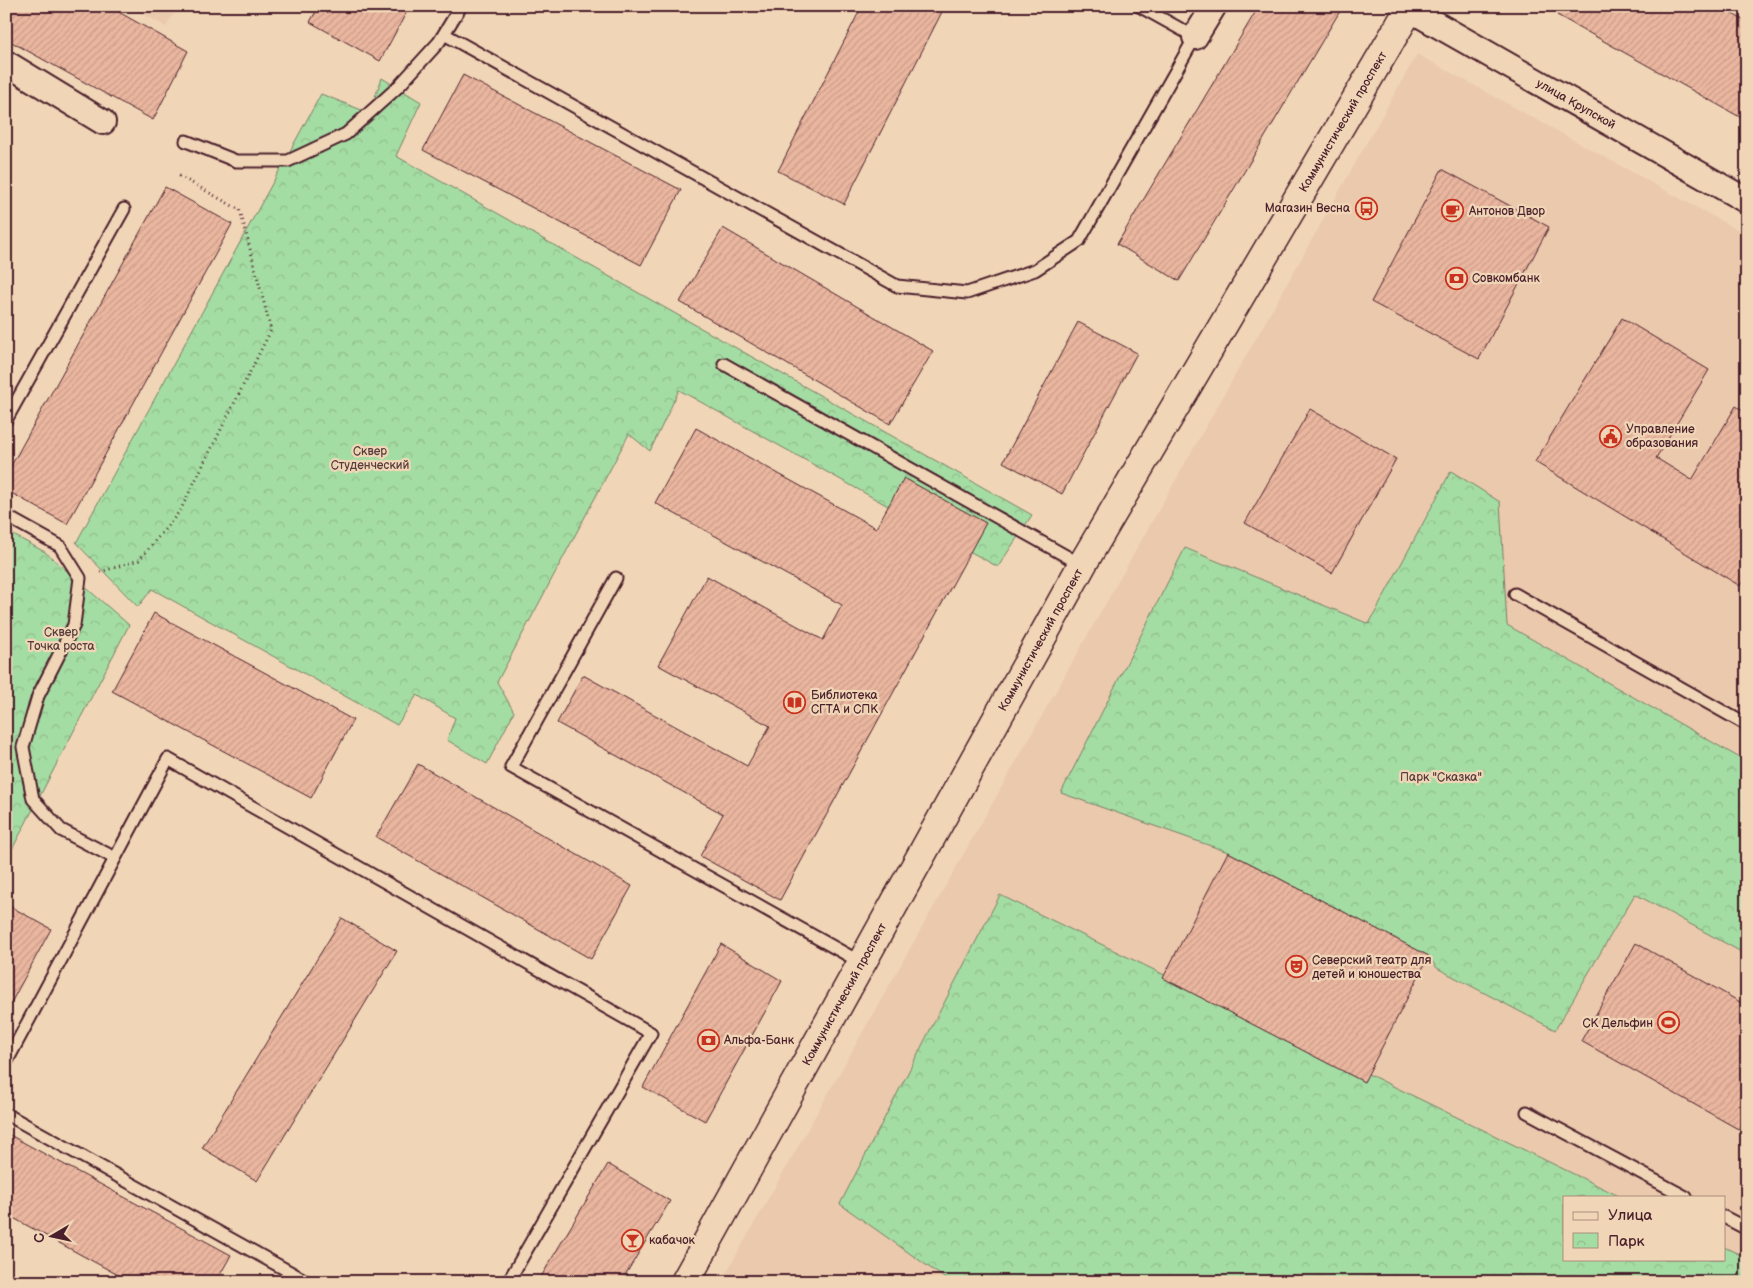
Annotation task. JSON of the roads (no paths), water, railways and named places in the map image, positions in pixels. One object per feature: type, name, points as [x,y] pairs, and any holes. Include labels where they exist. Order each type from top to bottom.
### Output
[{"type":"main road","name":"Коммунистический проспект","points":[[685,1282],[1082,565],[1408,7]]},
{"type":"street","points":[[1195,37],[1214,6]]},
{"type":"street","name":"улица Крупской","points":[[1408,7],[1747,201]]},
{"type":"street","points":[[6,63],[103,122]]},
{"type":"lane","points":[[186,141],[236,161],[288,161],[346,134],[398,87],[444,34],[461,6]]},
{"type":"lane","points":[[444,34],[897,286],[967,293],[1035,270],[1079,241],[1195,37],[1139,6]]},
{"type":"lane","points":[[6,420],[124,208]]},
{"type":"lane","points":[[724,364],[1082,565]]},
{"type":"lane","points":[[6,516],[60,546],[80,578],[74,625],[38,696],[23,747],[33,799],[61,830],[115,858]]},
{"type":"lane","points":[[616,578],[511,767],[863,963]]},
{"type":"lane","points":[[1515,594],[1747,726]]},
{"type":"lane","points":[[6,1063],[168,759],[651,1033],[508,1282]]},
{"type":"lane","points":[[1527,1112],[1684,1196]]},
{"type":"lane","points":[[6,1114],[308,1282]]},
{"type":"lane","points":[[1726,1218],[1747,1229]]},
{"type":"place","name":"Магазин Весна","points":[[1366,208]]},
{"type":"place","name":"Антонов Двор","points":[[1453,211]]},
{"type":"place","name":"Совкомбанк","points":[[1456,278]]},
{"type":"place","name":"Управление образования","points":[[1610,436]]},
{"type":"place","name":"Библиотека СГТА и СПК","points":[[795,702]]},
{"type":"place","name":"Северский театр для детей и юношества","points":[[1296,967]]},
{"type":"place","name":"СК Дельфин","points":[[1669,1023]]},
{"type":"place","name":"Альфа-Банк","points":[[708,1040]]},
{"type":"place","name":"кабачок","points":[[633,1240]]},
{"type":"park label","name":"Сквер Студенческий","points":[[370,458]]},
{"type":"park label","name":"Сквер Точка роста","points":[[61,639]]},
{"type":"park label","name":"Парк \"Сказка\"","points":[[1441,777]]}]
